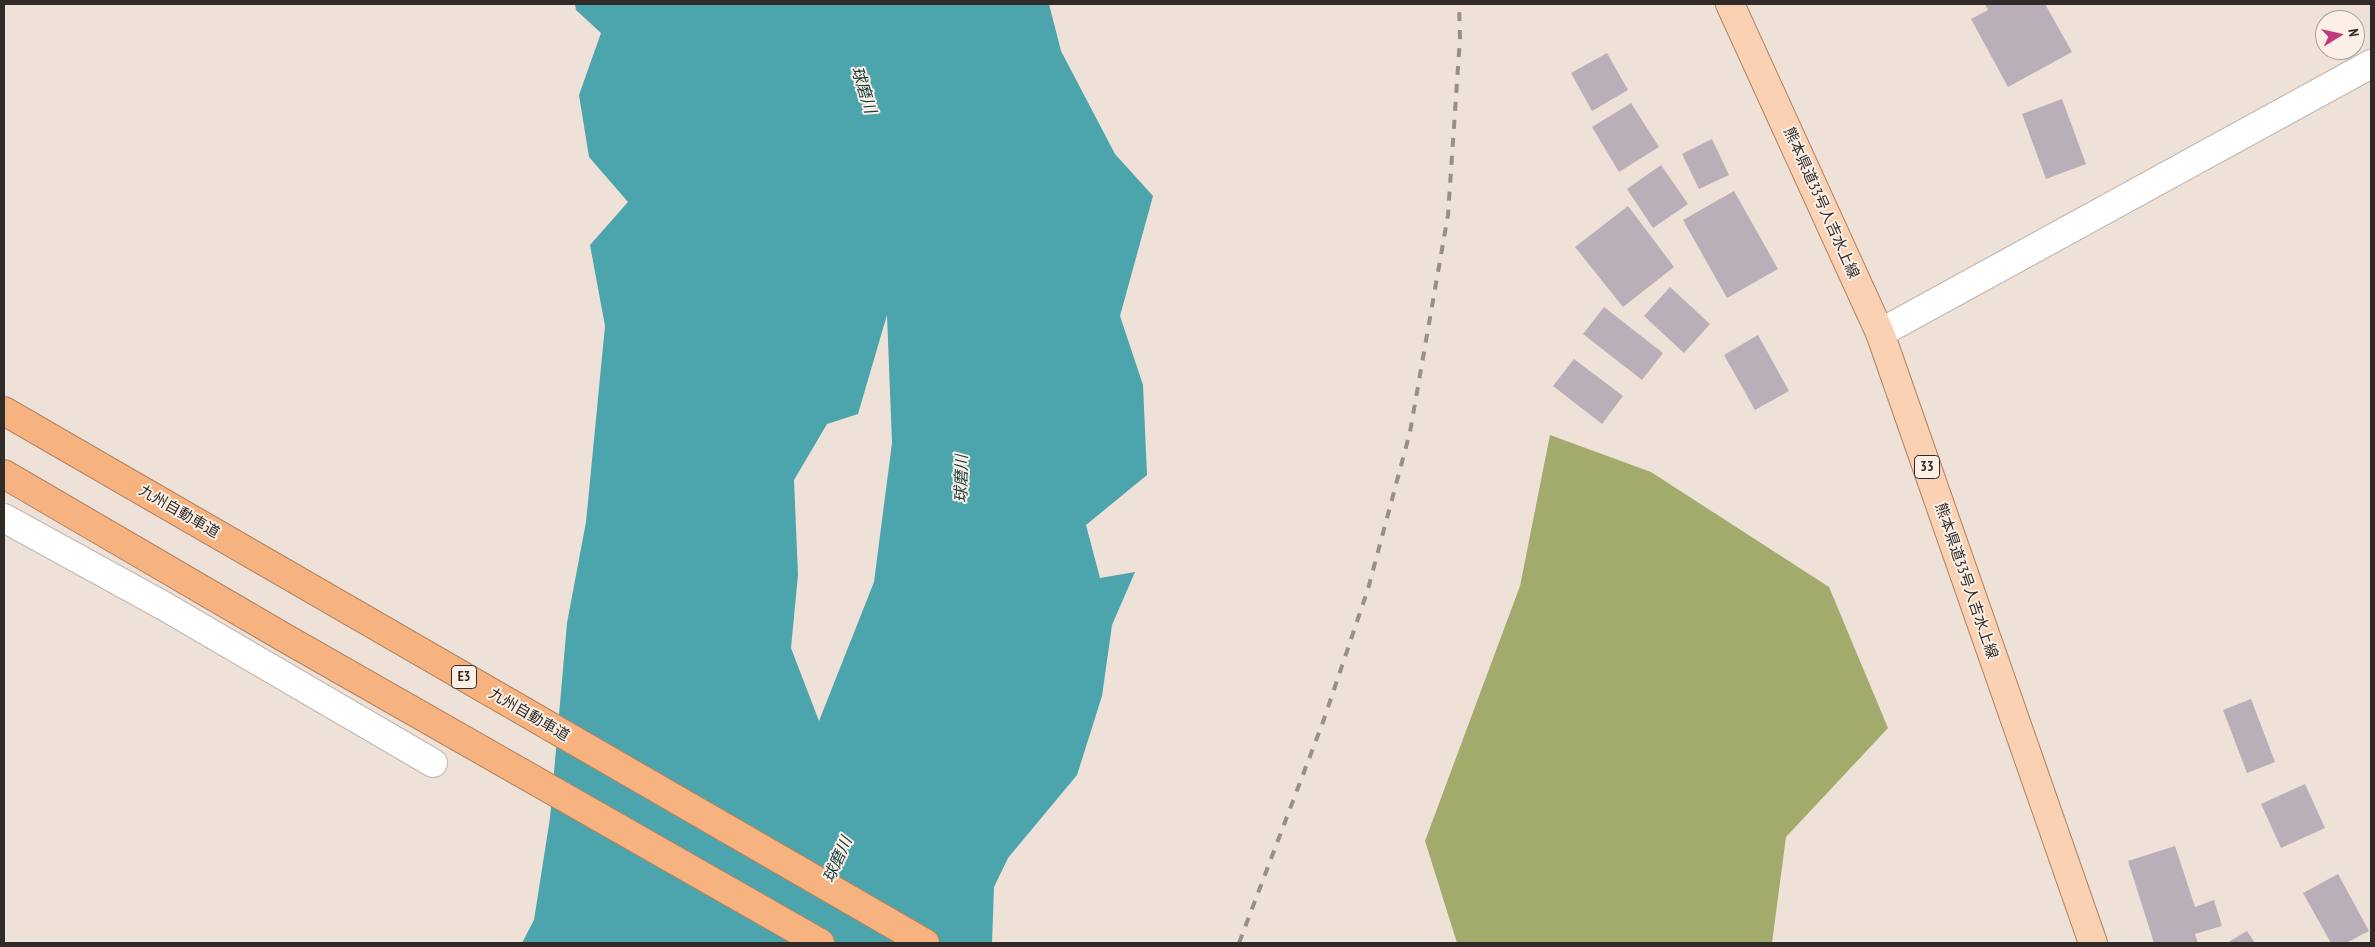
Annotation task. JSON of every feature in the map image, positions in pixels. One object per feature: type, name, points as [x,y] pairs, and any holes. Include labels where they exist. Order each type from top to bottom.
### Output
[{"type":"highway","name":"九州自動車道","points":[[4,411],[925,943]]},
{"type":"highway","points":[[4,474],[276,633],[820,943]]},
{"type":"main road","name":"熊本県道33号人吉水上線","points":[[1730,4],[1880,333],[2093,943]]},
{"type":"street","points":[[1880,333],[2371,64]]},
{"type":"street","points":[[4,518],[164,606],[433,763]]},
{"type":"green space","points":[[1550,435],[1651,472],[1829,587],[1888,728],[1786,837],[1772,943],[1457,943],[1425,841],[1520,586]]},
{"type":"water","name":"球磨川","points":[[575,4],[1049,4],[1061,51],[1115,154],[1153,196],[1120,316],[1143,385],[1147,475],[1086,525],[1100,578],[1135,572],[1112,625],[1102,696],[1077,775],[1008,858],[994,887],[992,943],[522,943],[534,920],[550,818],[567,623],[586,522],[605,326],[590,245],[628,202],[589,157],[579,95],[601,33],[576,10]],"holes":[[[887,315],[892,443],[874,582],[819,721],[791,648],[798,575],[794,480],[827,424],[858,414]]]},
{"type":"building","points":[[1985,4],[2045,4],[2072,52],[2008,87],[1971,19],[1988,10]]},
{"type":"building","points":[[1607,53],[1628,90],[1592,111],[1571,73]]},
{"type":"building","points":[[2062,99],[2086,164],[2046,179],[2022,114]]},
{"type":"building","points":[[1631,103],[1659,147],[1619,172],[1592,127]]},
{"type":"building","points":[[1712,139],[1729,175],[1699,189],[1682,154]]},
{"type":"building","points":[[1661,165],[1688,204],[1653,228],[1627,189]]},
{"type":"building","points":[[1734,191],[1778,269],[1727,298],[1683,220]]},
{"type":"building","points":[[1628,206],[1674,267],[1623,307],[1575,247]]},
{"type":"building","points":[[1670,287],[1710,324],[1684,353],[1644,316]]},
{"type":"building","points":[[1604,307],[1663,353],[1642,380],[1583,334]]},
{"type":"building","points":[[1758,335],[1789,391],[1755,410],[1724,355]]},
{"type":"building","points":[[1574,359],[1623,396],[1602,424],[1553,386]]},
{"type":"building","points":[[2251,699],[2275,762],[2247,773],[2223,710]]},
{"type":"building","points":[[2305,784],[2325,828],[2281,848],[2261,804]]},
{"type":"building","points":[[2175,846],[2195,907],[2214,900],[2222,926],[2195,934],[2198,943],[2154,943],[2128,861]]},
{"type":"building","points":[[2338,874],[2369,931],[2346,943],[2331,943],[2303,893]]},
{"type":"building","points":[[2247,931],[2255,943],[2227,943]]},
{"type":"railway","points":[[1239,943],[1323,722],[1368,589],[1410,432],[1448,215],[1460,38],[1459,4]]}]
